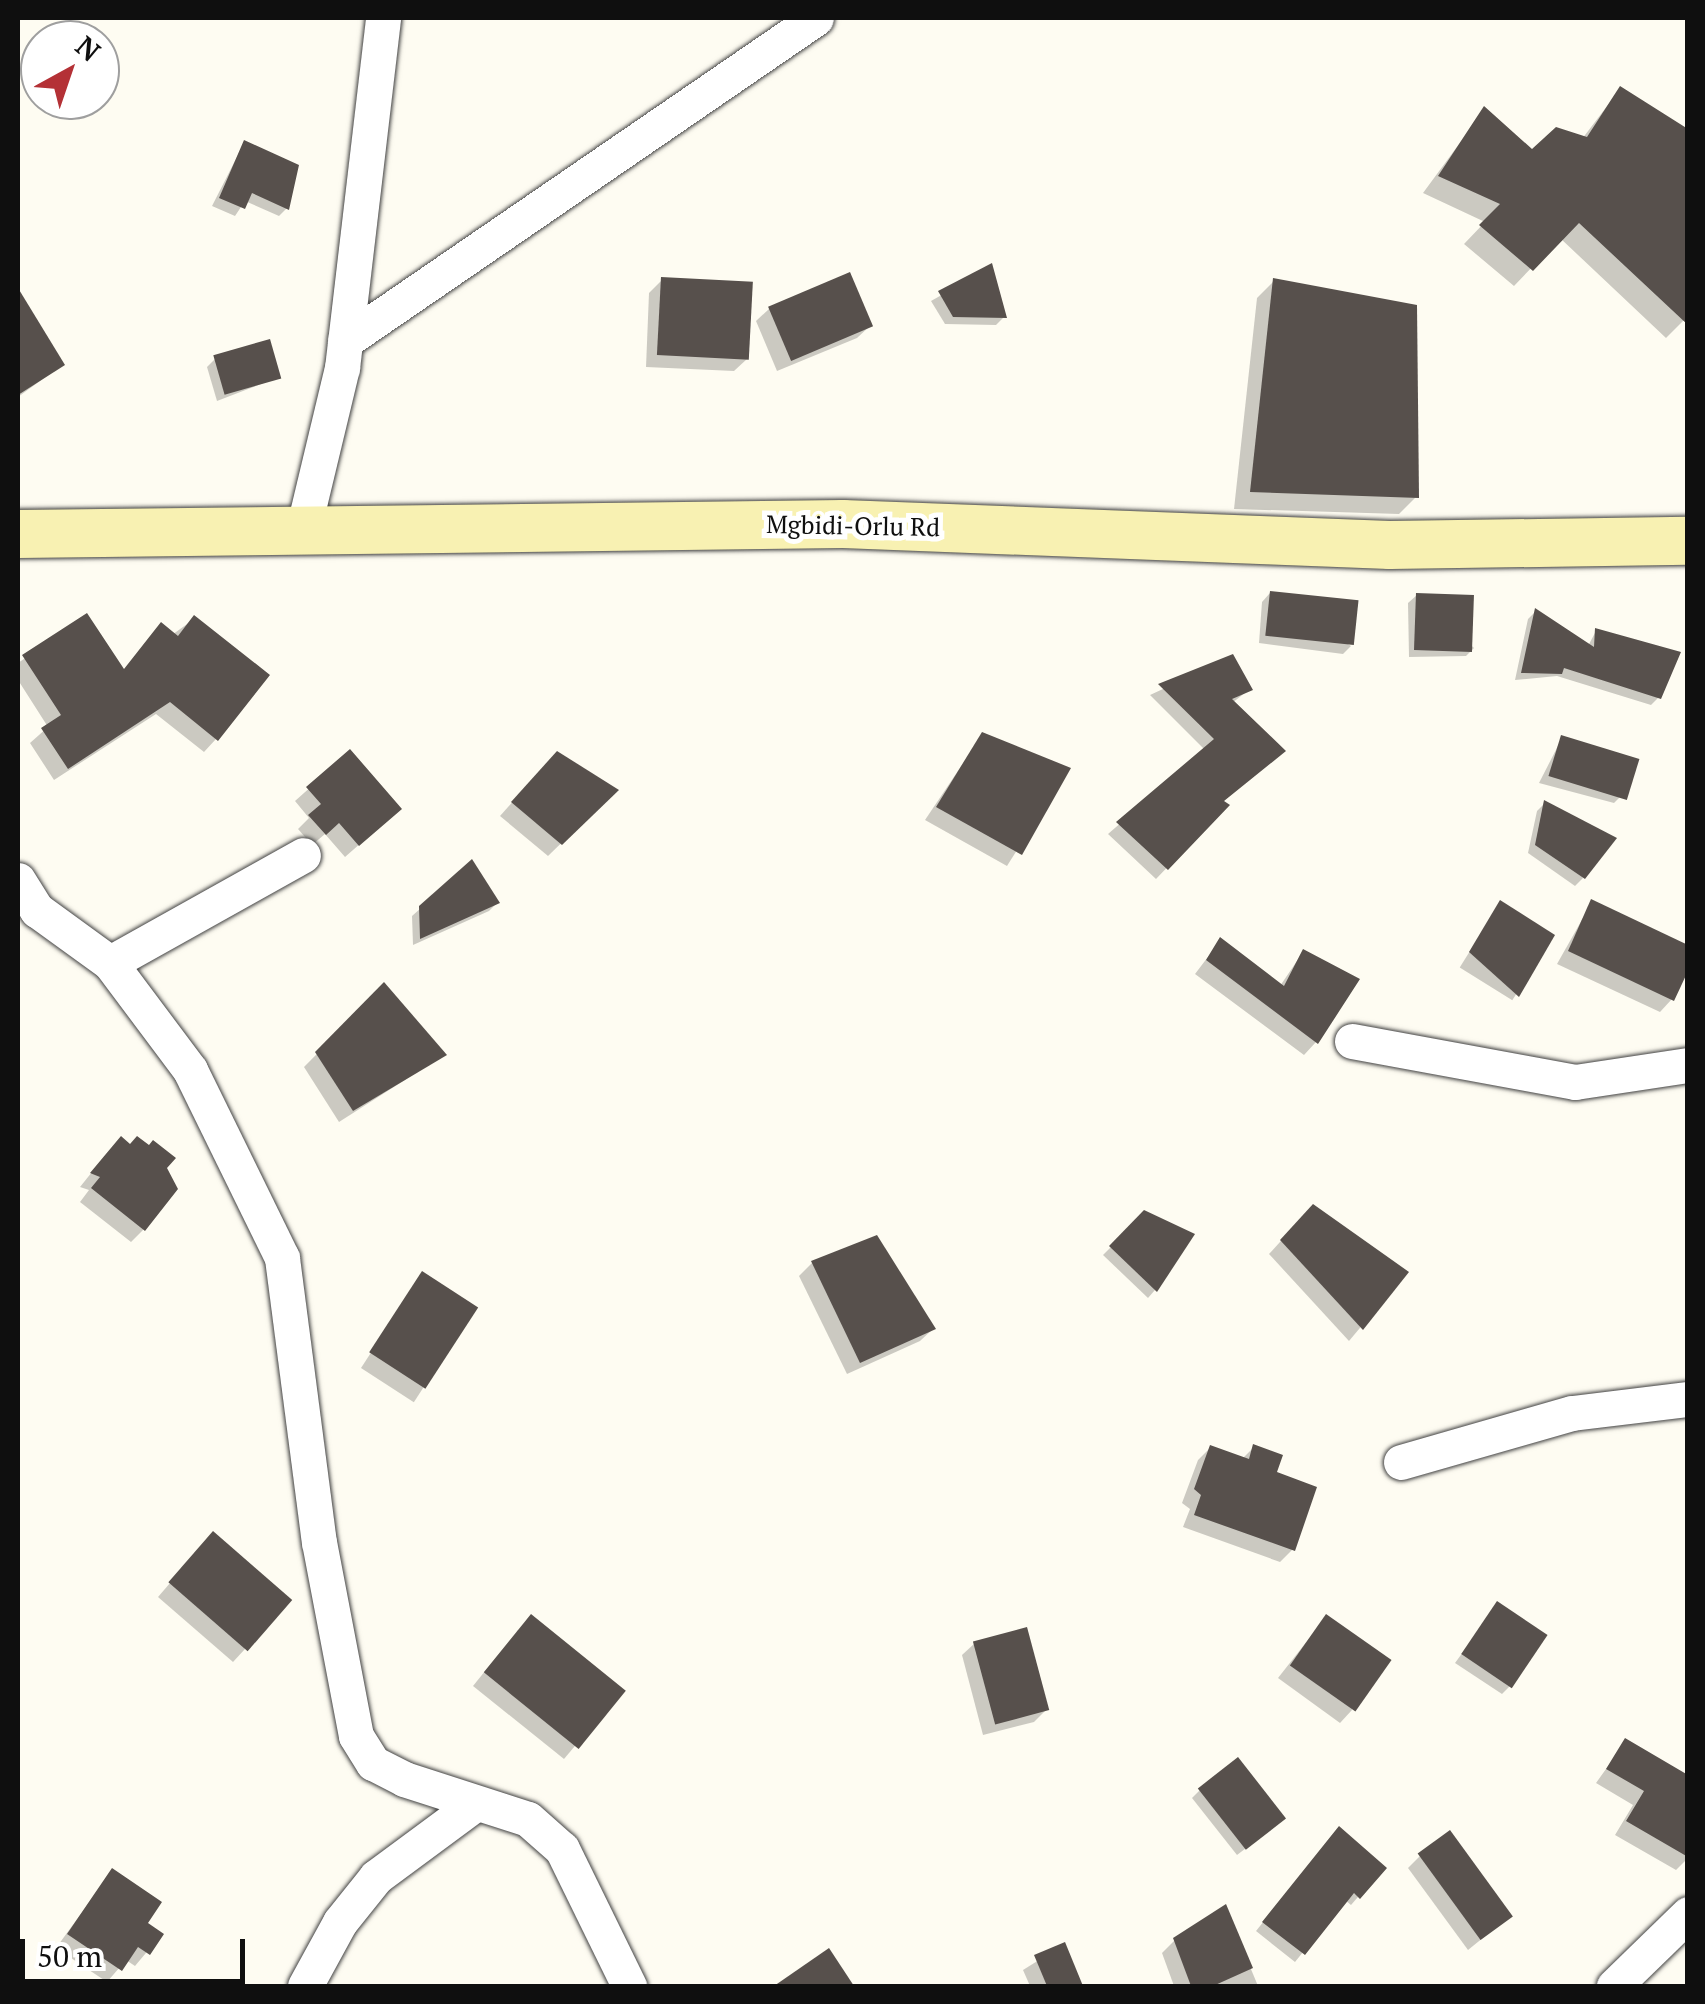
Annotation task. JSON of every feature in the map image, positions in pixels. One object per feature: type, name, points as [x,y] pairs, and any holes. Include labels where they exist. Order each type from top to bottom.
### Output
[{"type":"main road","name":"Mgbidi-Orlu Rd","points":[[18,534],[843,524],[1390,545],[1688,540]]},
{"type":"street","points":[[303,530],[345,342],[383,18]]},
{"type":"street","points":[[345,342],[816,18]]},
{"type":"street","points":[[110,963],[303,856]]},
{"type":"street","points":[[18,880],[38,910],[110,963],[190,1070],[282,1258],[347,1716],[374,1763],[528,1819],[562,1850],[629,1986]]},
{"type":"street","points":[[1352,1041],[1576,1082],[1688,1064]]},
{"type":"street","points":[[1401,1462],[1572,1413],[1688,1399]]},
{"type":"street","points":[[305,1986],[340,1922],[376,1876],[476,1802]]},
{"type":"street","points":[[1614,1986],[1688,1914]]},
{"type":"building","points":[[1620,86],[1688,129],[1688,325],[1579,223],[1533,271],[1479,225],[1500,204],[1438,176],[1484,106],[1532,149],[1556,127],[1587,137]]},
{"type":"building","points":[[244,140],[299,165],[289,210],[252,193],[245,209],[219,198]]},
{"type":"building","points":[[992,263],[1007,318],[953,317],[938,291]]},
{"type":"building","points":[[850,272],[873,326],[791,361],[768,307]]},
{"type":"building","points":[[661,277],[753,282],[749,360],[657,355]]},
{"type":"building","points":[[1273,278],[1417,305],[1419,498],[1250,492]]},
{"type":"building","points":[[18,288],[65,365],[18,395]]},
{"type":"building","points":[[270,339],[281,378],[225,395],[213,355]]},
{"type":"building","points":[[1270,591],[1359,600],[1354,645],[1265,636]]},
{"type":"building","points":[[1416,593],[1474,595],[1472,652],[1414,650]]},
{"type":"building","points":[[1535,608],[1594,647],[1595,628],[1681,652],[1661,699],[1564,668],[1562,674],[1521,673]]},
{"type":"building","points":[[87,613],[124,669],[161,622],[178,636],[194,615],[270,675],[218,741],[170,702],[68,769],[41,728],[61,715],[22,655]]},
{"type":"building","points":[[1233,654],[1253,690],[1232,699],[1286,751],[1224,801],[1230,805],[1168,870],[1116,822],[1214,739],[1158,684]]},
{"type":"building","points":[[982,732],[1071,768],[1022,855],[936,807]]},
{"type":"building","points":[[1561,735],[1639,759],[1627,800],[1548,776]]},
{"type":"building","points":[[350,749],[402,809],[359,846],[339,823],[326,835],[308,815],[321,804],[306,787]]},
{"type":"building","points":[[557,751],[619,790],[562,845],[511,802]]},
{"type":"building","points":[[1544,800],[1617,838],[1585,879],[1535,845]]},
{"type":"building","points":[[472,859],[500,903],[420,939],[419,906]]},
{"type":"building","points":[[1591,899],[1688,945],[1688,971],[1674,1001],[1568,951]]},
{"type":"building","points":[[1500,900],[1555,935],[1519,997],[1469,952]]},
{"type":"building","points":[[1220,937],[1284,986],[1303,949],[1360,979],[1318,1044],[1206,960]]},
{"type":"building","points":[[384,982],[447,1055],[353,1111],[315,1052]]},
{"type":"building","points":[[121,1136],[130,1144],[137,1136],[149,1145],[153,1140],[176,1158],[167,1168],[178,1189],[145,1231],[91,1188],[100,1177],[90,1173]]},
{"type":"building","points":[[1313,1204],[1409,1272],[1363,1330],[1280,1240]]},
{"type":"building","points":[[1144,1210],[1195,1234],[1157,1292],[1109,1246]]},
{"type":"building","points":[[877,1235],[936,1329],[860,1363],[811,1261]]},
{"type":"building","points":[[422,1271],[478,1307],[425,1389],[369,1352]]},
{"type":"building","points":[[1253,1444],[1283,1455],[1277,1472],[1317,1487],[1295,1551],[1194,1515],[1201,1495],[1194,1489],[1210,1445],[1249,1459]]},
{"type":"building","points":[[213,1531],[292,1600],[248,1651],[168,1582]]},
{"type":"building","points":[[1497,1601],[1548,1635],[1512,1688],[1461,1654]]},
{"type":"building","points":[[531,1614],[626,1691],[579,1749],[484,1672]]},
{"type":"building","points":[[1326,1614],[1392,1660],[1355,1711],[1290,1666]]},
{"type":"building","points":[[1027,1627],[1049,1710],[995,1725],[973,1641]]},
{"type":"building","points":[[1625,1738],[1688,1775],[1688,1857],[1626,1821],[1644,1791],[1606,1769]]},
{"type":"building","points":[[1238,1757],[1286,1818],[1246,1850],[1198,1788]]},
{"type":"building","points":[[1339,1826],[1387,1868],[1360,1899],[1354,1893],[1305,1955],[1262,1922]]},
{"type":"building","points":[[1450,1830],[1513,1917],[1481,1940],[1418,1854]]},
{"type":"building","points":[[112,1868],[162,1902],[148,1923],[164,1934],[150,1955],[138,1947],[122,1971],[67,1934]]},
{"type":"building","points":[[1226,1904],[1253,1968],[1213,1986],[1191,1986],[1173,1938]]},
{"type":"building","points":[[1065,1942],[1083,1986],[1047,1986],[1034,1955]]},
{"type":"building","points":[[829,1948],[854,1986],[774,1986]]}]
